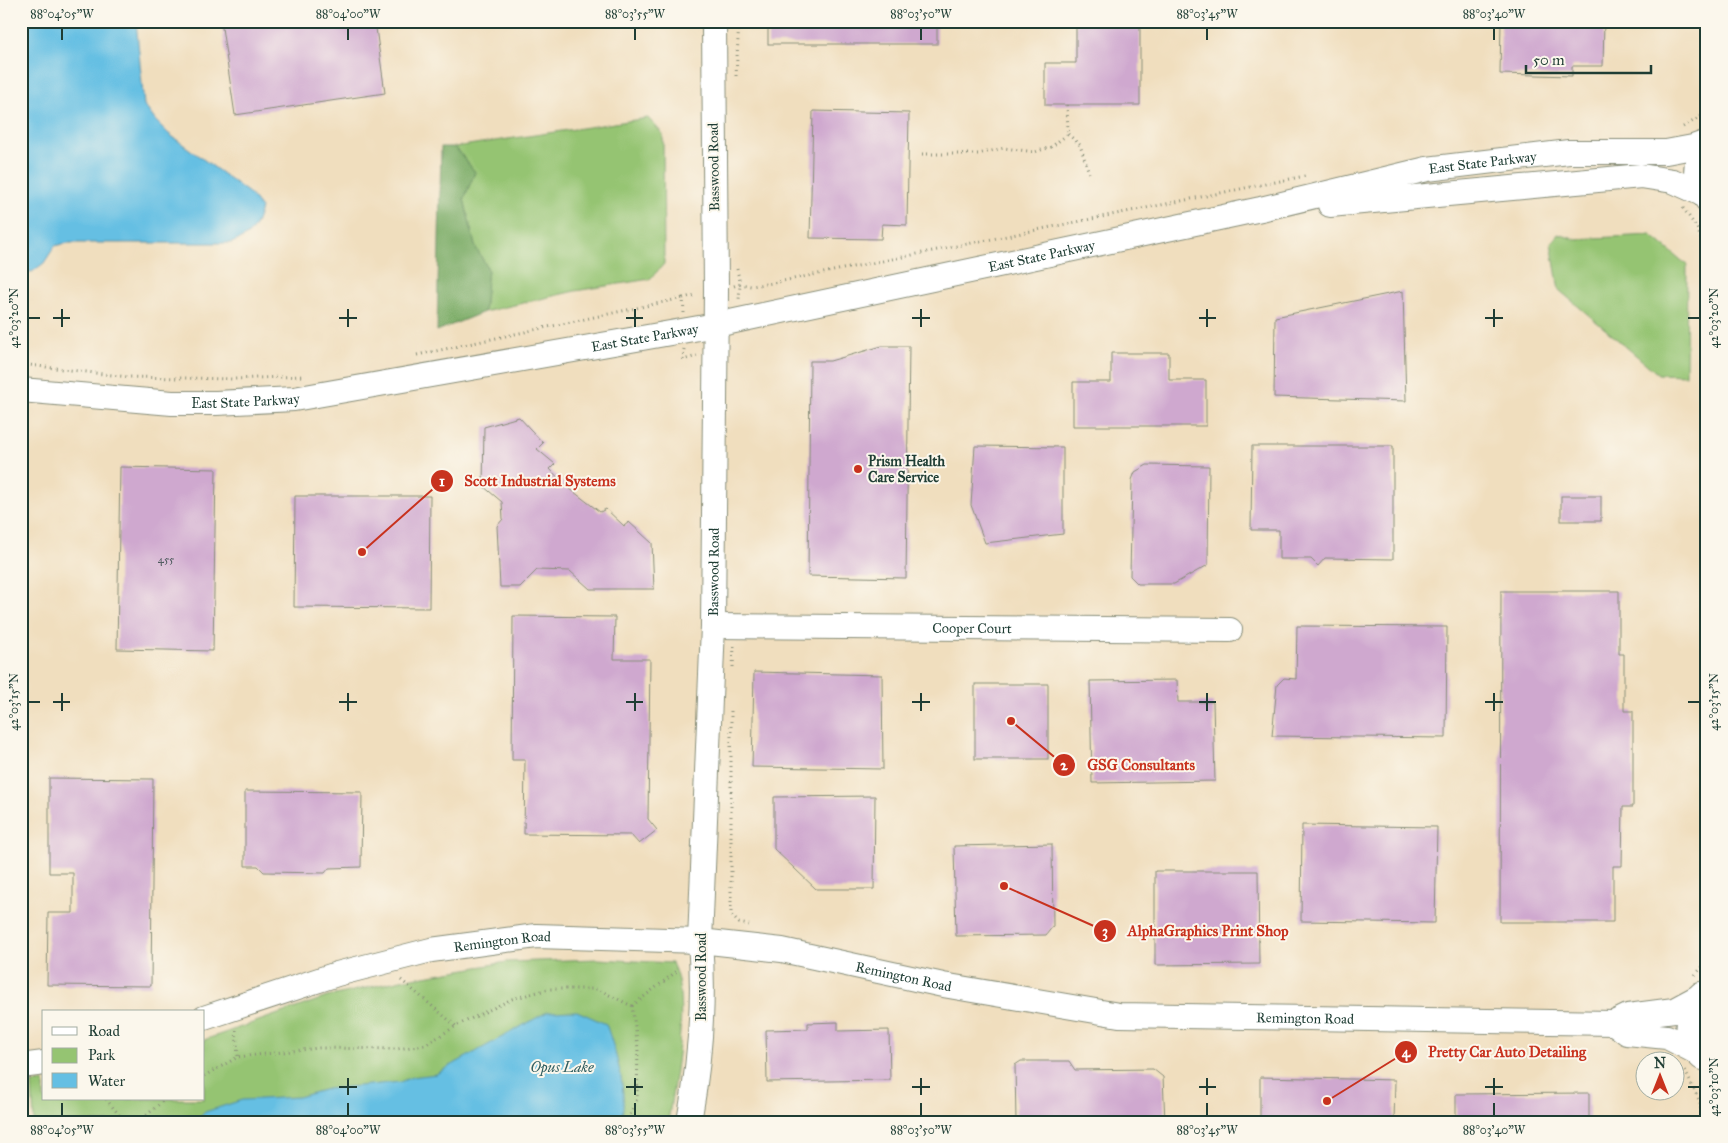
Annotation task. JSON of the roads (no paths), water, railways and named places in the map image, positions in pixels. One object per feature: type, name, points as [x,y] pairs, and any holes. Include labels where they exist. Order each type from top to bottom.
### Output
[{"type":"street","name":"Basswood Road","points":[[689,1122],[700,1050],[703,984],[700,941],[713,626],[716,325],[714,21]]},
{"type":"street","name":"East State Parkway","points":[[21,390],[172,403],[294,399],[716,325],[1261,210],[1428,169],[1569,152],[1666,152],[1707,142]]},
{"type":"street","points":[[1705,198],[1696,170],[1699,155],[1707,142]]},
{"type":"street","name":"East State Parkway","points":[[1261,210],[1367,202],[1640,176],[1673,182],[1705,198]]},
{"type":"street","name":"Cooper Court","points":[[713,626],[1230,630]]},
{"type":"street","name":"Remington Road","points":[[205,1018],[337,974],[431,950],[536,936],[700,941],[782,950],[943,985],[1119,1015],[1614,1023],[1628,1016],[1674,1010],[1700,987]]},
{"type":"street","points":[[1698,1061],[1689,1039],[1688,1023],[1691,1009],[1700,987]]},
{"type":"street","name":"Remington Road","points":[[1614,1023],[1627,1033],[1666,1037],[1698,1061]]},
{"type":"street","points":[[21,1066],[42,1063]]},
{"type":"water","points":[[21,21],[136,21],[144,105],[169,134],[249,193],[261,208],[252,231],[231,243],[67,243],[55,246],[44,263],[32,272],[21,271]]},
{"type":"water","name":"Opus Lake","points":[[577,1011],[606,1024],[617,1059],[622,1087],[623,1112],[620,1122],[195,1122],[205,1112],[242,1100],[298,1097],[327,1089],[400,1082],[412,1077],[436,1074],[547,1012]]},
{"type":"place","name":"Prism Health Care Service","points":[[858,469]]},
{"type":"place","name":"Scott Industrial Systems","points":[[362,552]]},
{"type":"place","name":"GSG Consultants","points":[[1011,721]]},
{"type":"place","name":"AlphaGraphics Print Shop","points":[[1004,886]]},
{"type":"place","name":"Pretty Car Auto Detailing","points":[[1327,1101]]}]
